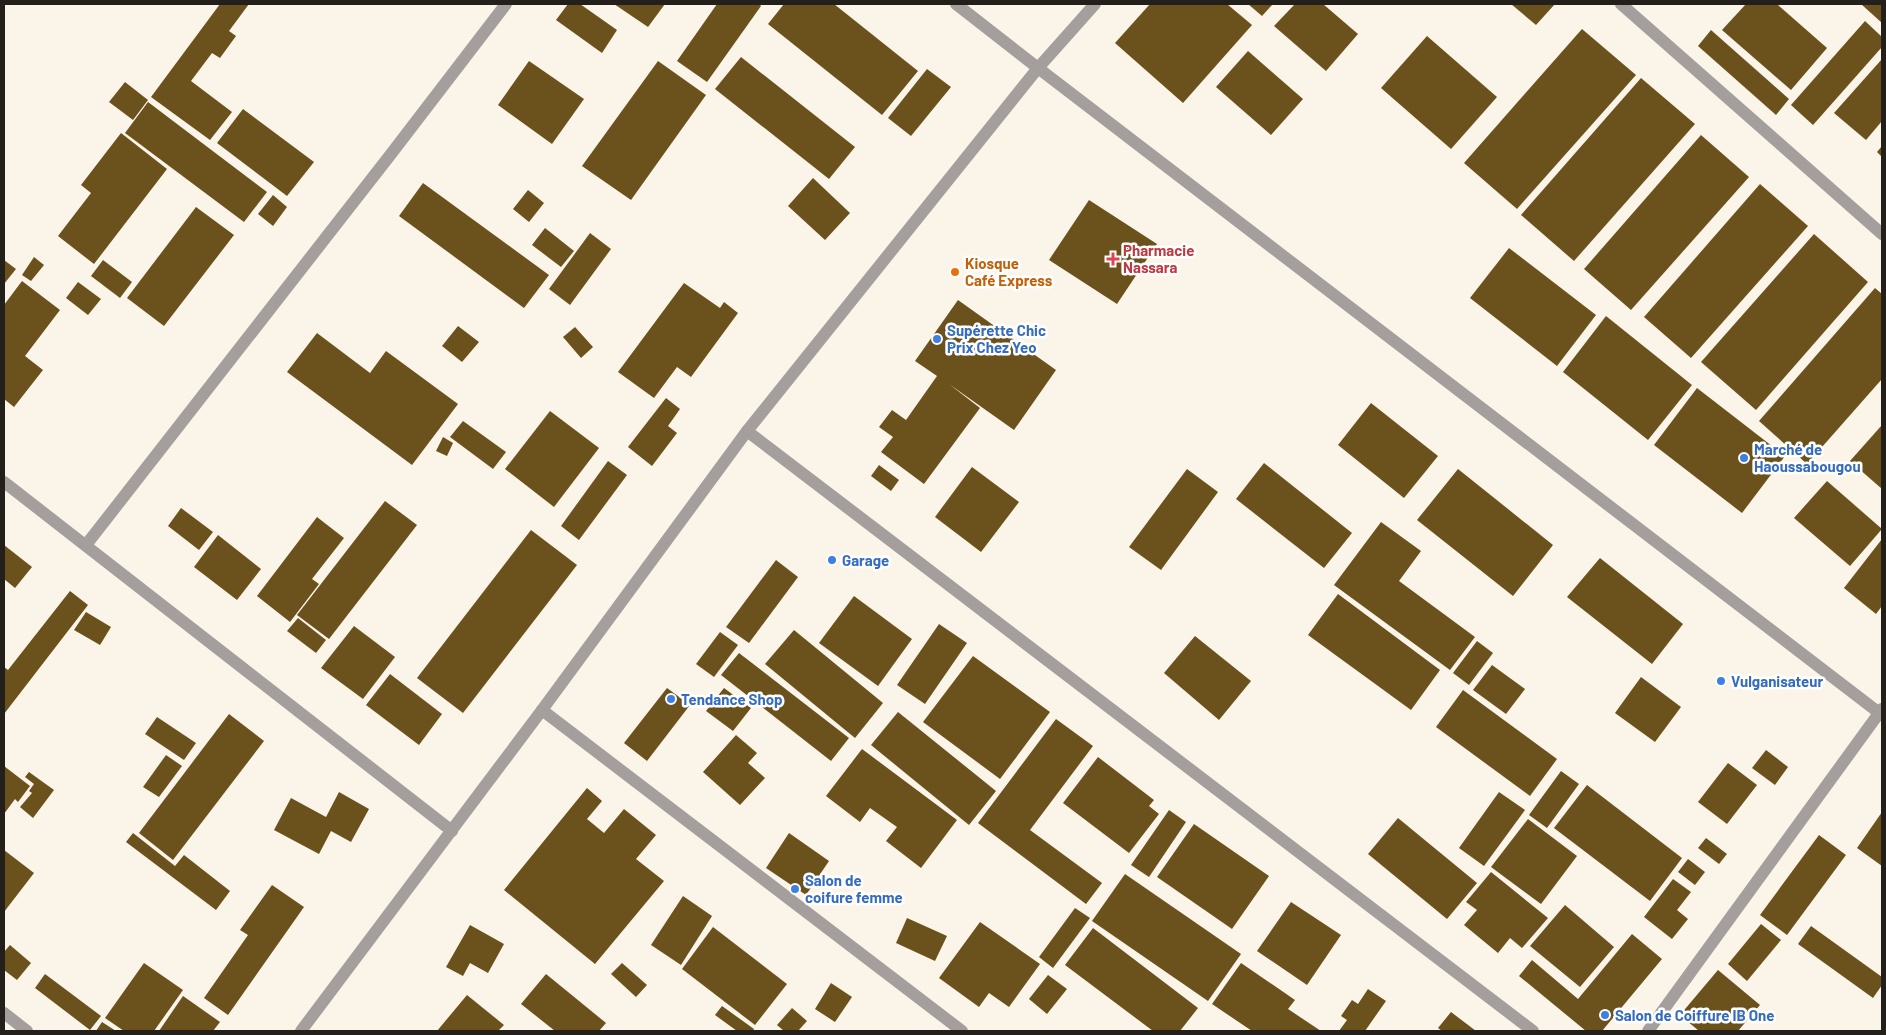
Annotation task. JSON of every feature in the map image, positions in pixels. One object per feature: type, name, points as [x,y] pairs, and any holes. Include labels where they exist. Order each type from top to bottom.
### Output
[{"type":"street","points":[[86,545],[506,4]]},
{"type":"street","points":[[956,4],[1881,712],[1648,1031]]},
{"type":"street","points":[[302,1031],[542,710],[747,431],[1038,68],[1095,4]]},
{"type":"street","points":[[1621,4],[1882,234]]},
{"type":"street","points":[[747,431],[1533,1031]]},
{"type":"street","points":[[4,482],[452,831]]},
{"type":"street","points":[[542,710],[962,1031]]},
{"type":"street","points":[[4,1013],[27,1031]]},
{"type":"building","points":[[220,4],[249,4],[229,31],[236,36],[220,58],[212,53],[191,81],[232,112],[210,140],[151,97]]},
{"type":"building","points":[[568,4],[580,4],[617,30],[602,53],[556,20]]},
{"type":"building","points":[[614,4],[665,4],[648,27]]},
{"type":"building","points":[[717,4],[759,4],[761,6],[707,82],[677,61]]},
{"type":"building","points":[[784,4],[834,4],[918,71],[882,115],[768,24]]},
{"type":"building","points":[[1150,4],[1227,4],[1252,25],[1183,103],[1115,43]]},
{"type":"building","points":[[1248,4],[1273,4],[1262,16]]},
{"type":"building","points":[[1295,4],[1323,4],[1358,34],[1326,71],[1274,26]]},
{"type":"building","points":[[1511,4],[1555,4],[1536,25]]},
{"type":"building","points":[[1746,4],[1777,4],[1827,48],[1791,90],[1722,30]]},
{"type":"building","points":[[1861,4],[1882,4],[1882,23]]},
{"type":"building","points":[[1865,21],[1882,37],[1882,47],[1813,125],[1791,105]]},
{"type":"building","points":[[1582,29],[1636,75],[1517,209],[1464,163]]},
{"type":"building","points":[[1711,30],[1789,99],[1776,115],[1698,46]]},
{"type":"building","points":[[1427,36],[1497,97],[1451,149],[1381,88]]},
{"type":"building","points":[[1248,51],[1303,99],[1271,135],[1216,87]]},
{"type":"building","points":[[741,57],[855,147],[829,179],[715,89]]},
{"type":"building","points":[[1882,59],[1882,121],[1866,140],[1834,113]]},
{"type":"building","points":[[529,61],[584,99],[552,144],[498,105]]},
{"type":"building","points":[[658,61],[706,95],[631,200],[582,166]]},
{"type":"building","points":[[927,69],[951,87],[911,136],[888,118]]},
{"type":"building","points":[[1641,78],[1695,124],[1574,261],[1521,215]]},
{"type":"building","points":[[125,82],[148,100],[133,120],[109,102]]},
{"type":"building","points":[[148,102],[267,192],[244,222],[125,133]]},
{"type":"building","points":[[243,109],[314,162],[287,196],[217,143]]},
{"type":"building","points":[[121,133],[167,169],[94,264],[58,236],[91,193],[81,185]]},
{"type":"building","points":[[1701,135],[1749,177],[1631,310],[1584,269]]},
{"type":"building","points":[[1882,146],[1882,157],[1877,152]]},
{"type":"building","points":[[813,178],[850,213],[825,240],[788,206]]},
{"type":"building","points":[[423,183],[549,275],[524,308],[399,216]]},
{"type":"building","points":[[1760,184],[1808,226],[1691,358],[1644,317]]},
{"type":"building","points":[[528,190],[544,203],[529,222],[513,209]]},
{"type":"building","points":[[273,195],[287,207],[273,226],[258,214]]},
{"type":"building","points":[[1089,200],[1157,244],[1117,304],[1049,260]]},
{"type":"building","points":[[196,207],[234,235],[164,326],[127,298]]},
{"type":"building","points":[[545,228],[574,251],[561,267],[532,245]]},
{"type":"building","points":[[590,233],[611,249],[570,305],[549,289]]},
{"type":"building","points":[[1814,234],[1868,282],[1756,410],[1701,362]]},
{"type":"building","points":[[1509,248],[1596,315],[1557,366],[1470,298]]},
{"type":"building","points":[[34,257],[44,265],[31,281],[22,275]]},
{"type":"building","points":[[4,260],[16,269],[4,284]]},
{"type":"building","points":[[103,260],[132,282],[120,298],[91,276]]},
{"type":"building","points":[[22,281],[60,310],[25,356],[43,370],[14,407],[4,399],[4,305]]},
{"type":"building","points":[[78,282],[101,299],[88,315],[66,298]]},
{"type":"building","points":[[684,283],[720,308],[724,302],[738,313],[691,377],[677,367],[654,398],[618,372]]},
{"type":"building","points":[[1875,288],[1882,294],[1882,379],[1807,464],[1759,421]]},
{"type":"building","points":[[958,300],[1056,370],[1014,430],[949,384],[980,408],[924,484],[881,452],[893,437],[879,427],[892,410],[906,420],[937,376],[915,361]]},
{"type":"building","points":[[1606,316],[1692,385],[1648,440],[1563,372]]},
{"type":"building","points":[[458,326],[479,342],[462,362],[442,346]]},
{"type":"building","points":[[575,327],[593,347],[581,358],[563,337]]},
{"type":"building","points":[[317,333],[370,373],[386,351],[458,404],[412,465],[287,372]]},
{"type":"building","points":[[1697,388],[1785,456],[1742,513],[1654,445]]},
{"type":"building","points":[[666,398],[680,409],[668,426],[677,433],[652,466],[628,447]]},
{"type":"building","points":[[1371,403],[1438,456],[1404,498],[1338,445]]},
{"type":"building","points":[[550,411],[599,448],[554,507],[505,469]]},
{"type":"building","points":[[463,421],[506,452],[493,469],[450,437]]},
{"type":"building","points":[[1882,425],[1882,489],[1850,461]]},
{"type":"building","points":[[443,437],[453,443],[447,456],[436,451]]},
{"type":"building","points":[[608,461],[627,475],[579,540],[561,526]]},
{"type":"building","points":[[1264,463],[1352,533],[1324,568],[1236,499]]},
{"type":"building","points":[[879,465],[899,480],[891,491],[871,476]]},
{"type":"building","points":[[972,467],[1019,502],[981,552],[935,517]]},
{"type":"building","points":[[1187,469],[1218,492],[1161,570],[1129,547]]},
{"type":"building","points":[[1458,469],[1553,545],[1513,596],[1417,520]]},
{"type":"building","points":[[1827,481],[1882,529],[1850,566],[1794,518]]},
{"type":"building","points":[[385,501],[417,525],[329,639],[297,615]]},
{"type":"building","points":[[181,508],[213,532],[199,550],[168,526]]},
{"type":"building","points":[[317,517],[344,538],[312,579],[319,584],[290,622],[257,596]]},
{"type":"building","points":[[1381,522],[1421,551],[1399,581],[1475,637],[1450,670],[1334,585]]},
{"type":"building","points":[[531,530],[577,565],[463,713],[417,678]]},
{"type":"building","points":[[218,535],[261,569],[237,600],[194,567]]},
{"type":"building","points":[[1882,539],[1882,606],[1876,614],[1844,588]]},
{"type":"building","points":[[4,545],[32,567],[15,588],[4,579]]},
{"type":"building","points":[[1600,558],[1683,624],[1652,664],[1567,597]]},
{"type":"building","points":[[776,560],[798,577],[749,643],[726,627]]},
{"type":"building","points":[[70,591],[88,605],[4,714],[4,667],[8,670]]},
{"type":"building","points":[[1338,594],[1440,670],[1411,710],[1308,635]]},
{"type":"building","points":[[854,596],[912,639],[878,686],[819,643]]},
{"type":"building","points":[[86,612],[111,627],[100,645],[74,630]]},
{"type":"building","points":[[298,618],[326,640],[316,653],[287,631]]},
{"type":"building","points":[[939,624],[967,643],[925,704],[897,685]]},
{"type":"building","points":[[354,626],[395,657],[363,699],[321,668]]},
{"type":"building","points":[[794,630],[883,703],[855,738],[765,664]]},
{"type":"building","points":[[720,632],[738,645],[714,677],[696,664]]},
{"type":"building","points":[[1195,636],[1251,681],[1219,720],[1164,673]]},
{"type":"building","points":[[1477,641],[1493,653],[1469,685],[1453,673]]},
{"type":"building","points":[[739,653],[849,738],[831,761],[721,675]]},
{"type":"building","points":[[973,656],[1050,712],[1000,779],[923,722]]},
{"type":"building","points":[[1492,665],[1525,689],[1506,714],[1473,690]]},
{"type":"building","points":[[390,674],[442,714],[419,745],[366,705]]},
{"type":"building","points":[[1641,677],[1681,707],[1655,742],[1615,713]]},
{"type":"building","points":[[667,688],[690,705],[647,761],[624,743]]},
{"type":"building","points":[[724,688],[751,708],[733,731],[706,711]]},
{"type":"building","points":[[1463,690],[1557,759],[1530,796],[1436,727]]},
{"type":"building","points":[[898,712],[996,791],[969,825],[871,745]]},
{"type":"building","points":[[229,714],[264,741],[173,860],[139,833]]},
{"type":"building","points":[[157,717],[196,743],[184,760],[145,734]]},
{"type":"building","points":[[1056,719],[1093,746],[1030,830],[1102,883],[1086,904],[978,823]]},
{"type":"building","points":[[736,735],[757,753],[748,763],[765,778],[740,805],[703,772]]},
{"type":"building","points":[[862,749],[957,820],[921,868],[886,841],[897,827],[870,808],[860,822],[826,796]]},
{"type":"building","points":[[1766,750],[1788,767],[1775,785],[1752,768]]},
{"type":"building","points":[[166,755],[182,766],[159,797],[143,787]]},
{"type":"building","points":[[1098,757],[1154,800],[1149,806],[1159,814],[1129,853],[1063,803]]},
{"type":"building","points":[[1728,763],[1757,785],[1727,824],[1698,802]]},
{"type":"building","points":[[4,766],[30,786],[18,802],[15,799],[4,814]]},
{"type":"building","points":[[1561,771],[1579,784],[1547,828],[1529,815]]},
{"type":"building","points":[[29,772],[54,790],[33,818],[20,807],[32,793],[29,791],[34,784],[25,777]]},
{"type":"building","points":[[1587,785],[1682,858],[1650,901],[1554,828]]},
{"type":"building","points":[[587,788],[602,801],[587,819],[604,833],[624,809],[656,835],[636,859],[664,881],[595,964],[504,890]]},
{"type":"building","points":[[339,792],[369,809],[351,842],[331,831],[319,854],[274,830],[291,798],[326,817]]},
{"type":"building","points":[[1499,792],[1525,810],[1484,866],[1459,848]]},
{"type":"building","points":[[1169,810],[1186,822],[1149,877],[1131,865]]},
{"type":"building","points":[[1882,812],[1882,866],[1857,848]]},
{"type":"building","points":[[1398,818],[1477,883],[1447,919],[1368,854]]},
{"type":"building","points":[[1528,819],[1577,856],[1541,904],[1491,867]]},
{"type":"building","points":[[1194,824],[1269,876],[1232,929],[1157,877]]},
{"type":"building","points":[[133,833],[175,866],[184,855],[230,891],[216,910],[126,842]]},
{"type":"building","points":[[789,833],[829,861],[806,895],[766,868]]},
{"type":"building","points":[[1819,835],[1846,855],[1787,935],[1760,915]]},
{"type":"building","points":[[1706,838],[1727,854],[1719,864],[1698,848]]},
{"type":"building","points":[[4,850],[34,873],[4,912]]},
{"type":"building","points":[[1688,859],[1705,872],[1695,885],[1678,872]]},
{"type":"building","points":[[1491,872],[1548,918],[1522,948],[1510,938],[1498,953],[1464,925],[1477,910],[1466,902]]},
{"type":"building","points":[[1125,874],[1241,954],[1208,1001],[1092,921]]},
{"type":"building","points":[[1673,879],[1691,892],[1677,910],[1688,919],[1672,939],[1644,917]]},
{"type":"building","points":[[272,885],[304,907],[228,1015],[204,998],[248,935],[240,930]]},
{"type":"building","points":[[683,896],[712,916],[681,965],[651,945]]},
{"type":"building","points":[[1291,902],[1341,935],[1307,985],[1257,951]]},
{"type":"building","points":[[1565,905],[1614,947],[1580,987],[1530,946]]},
{"type":"building","points":[[1075,908],[1090,918],[1053,968],[1039,957]]},
{"type":"building","points":[[907,918],[947,936],[935,961],[896,943]]},
{"type":"building","points":[[980,922],[1040,964],[1009,1007],[989,993],[979,1007],[939,978]]},
{"type":"building","points":[[1761,924],[1781,940],[1747,981],[1728,964]]},
{"type":"building","points":[[470,925],[504,944],[488,973],[470,963],[463,976],[446,967]]},
{"type":"building","points":[[1811,926],[1882,977],[1882,985],[1873,998],[1798,944]]},
{"type":"building","points":[[713,927],[787,984],[755,1025],[682,969]]},
{"type":"building","points":[[1093,928],[1198,1008],[1180,1031],[1153,1031],[1065,965]]},
{"type":"building","points":[[1632,934],[1662,959],[1602,1031],[1586,1031],[1519,976],[1532,960],[1578,999]]},
{"type":"building","points":[[10,945],[31,963],[17,980],[4,970],[4,952]]},
{"type":"building","points":[[144,963],[183,990],[154,1031],[124,1031],[105,1018]]},
{"type":"building","points":[[622,963],[647,985],[636,997],[611,974]]},
{"type":"building","points":[[1241,963],[1295,1000],[1288,1009],[1321,1031],[1252,1031],[1212,1004]]},
{"type":"building","points":[[1718,970],[1760,1005],[1738,1031],[1699,1031],[1680,1015]]},
{"type":"building","points":[[45,974],[101,1016],[90,1030],[35,988]]},
{"type":"building","points":[[546,974],[606,1023],[599,1031],[555,1031],[521,1004]]},
{"type":"building","points":[[1048,975],[1067,989],[1047,1014],[1029,999]]},
{"type":"building","points":[[831,983],[852,997],[835,1022],[815,1009]]},
{"type":"building","points":[[1368,989],[1386,1001],[1365,1031],[1339,1031],[1347,1020],[1341,1016],[1352,1000],[1358,1004]]},
{"type":"building","points":[[467,995],[504,1025],[498,1031],[437,1031]]},
{"type":"building","points":[[183,996],[220,1022],[213,1031],[159,1031]]},
{"type":"building","points":[[722,1006],[754,1029],[753,1031],[737,1031],[715,1015]]},
{"type":"building","points":[[792,1008],[807,1021],[798,1031],[784,1031],[777,1025]]},
{"type":"building","points":[[1451,1012],[1476,1031],[1442,1031],[1438,1028]]},
{"type":"building","points":[[102,1022],[116,1031],[96,1031]]},
{"type":"place","name":"Pharmacie Nassara","points":[[1113,259]]},
{"type":"place","name":"Kiosque Café Express","points":[[955,272]]},
{"type":"place","name":"Supérette Chic Prix Chez Yeo","points":[[937,339]]},
{"type":"place","name":"Marché de Haoussabougou","points":[[1744,458]]},
{"type":"place","name":"Garage","points":[[832,560]]},
{"type":"place","name":"Vulganisateur","points":[[1721,681]]},
{"type":"place","name":"Tendance Shop","points":[[671,699]]},
{"type":"place","name":"Salon de coifure femme","points":[[795,889]]},
{"type":"place","name":"Salon de Coiffure IB One","points":[[1605,1015]]}]
